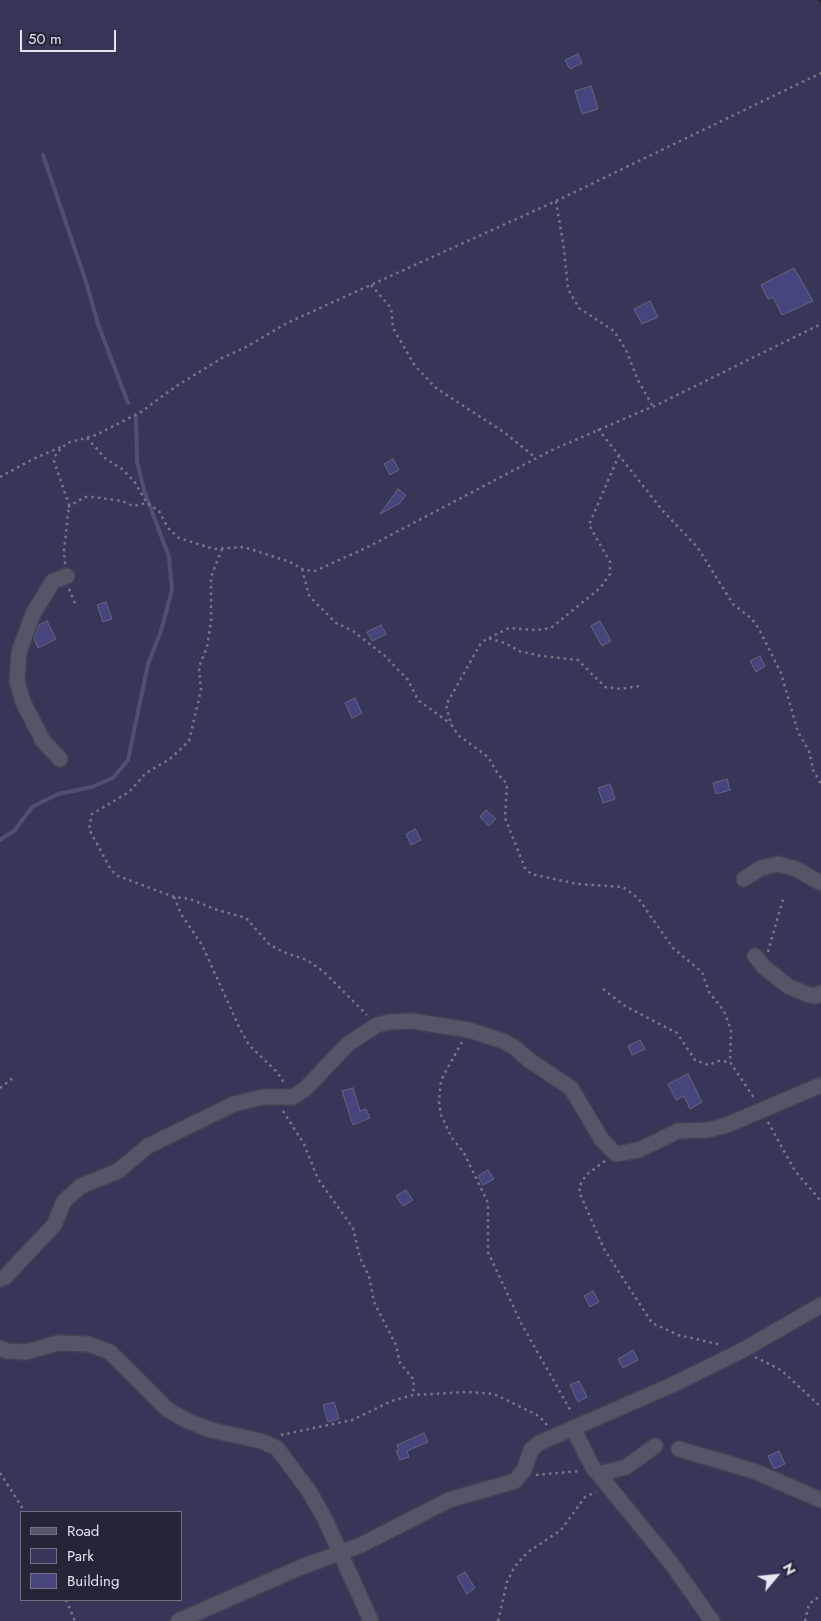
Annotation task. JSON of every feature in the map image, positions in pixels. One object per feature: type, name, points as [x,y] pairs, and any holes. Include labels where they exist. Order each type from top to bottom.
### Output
[{"type":"street","points":[[60,759],[43,741],[23,702],[17,681],[19,652],[33,614],[52,581],[67,576]]},
{"type":"street","points":[[744,879],[761,868],[778,864],[796,868],[821,883]]},
{"type":"street","points":[[760,962],[788,986],[815,996],[821,993]]},
{"type":"street","points":[[0,1279],[11,1271],[54,1224],[64,1201],[81,1186],[118,1171],[148,1146],[212,1113],[234,1104],[274,1097],[293,1096],[305,1089],[348,1044],[377,1025],[412,1021],[469,1030],[503,1041],[570,1088],[602,1140],[616,1154],[639,1150],[678,1131],[708,1130],[727,1125],[821,1085]]},
{"type":"street","points":[[178,1621],[381,1536],[419,1514],[449,1500],[510,1483],[520,1477],[533,1448],[555,1435],[672,1385],[742,1350],[821,1305]]},
{"type":"street","points":[[0,1348],[7,1351],[26,1352],[58,1343],[88,1344],[110,1352],[168,1410],[188,1421],[212,1430],[261,1442],[276,1448],[284,1456],[317,1505],[371,1621]]},
{"type":"street","points":[[576,1427],[592,1466],[671,1563],[712,1621]]},
{"type":"street","points":[[599,1474],[626,1467],[655,1446]]},
{"type":"street","points":[[679,1450],[754,1471],[821,1500]]},
{"type":"path","points":[[0,477],[35,458],[87,438],[141,412],[175,387],[222,358],[248,346],[287,323],[556,201],[821,73]]},
{"type":"path","points":[[556,201],[568,289],[579,308],[614,331],[626,350],[638,380],[652,405]]},
{"type":"path","points":[[371,285],[391,308],[393,328],[415,366],[436,388],[498,428],[536,458]]},
{"type":"path","points":[[87,438],[106,459],[122,469],[134,481],[147,503],[159,511],[168,528],[179,538],[222,549],[244,547],[315,572],[330,566],[536,458],[652,405],[661,403],[821,324]]},
{"type":"path","points":[[589,433],[599,429],[663,511],[698,548],[733,604],[752,619],[759,629],[781,673],[798,732],[809,751],[813,770],[821,784]]},
{"type":"path","points":[[64,446],[56,454],[54,461],[68,507],[64,551],[67,576],[76,606]]},
{"type":"path","points":[[451,724],[446,704],[447,700],[481,643],[509,628],[536,630],[551,628],[600,588],[610,574],[610,562],[589,526],[619,455]]},
{"type":"path","points":[[68,507],[85,498],[94,497],[122,501],[133,506],[147,503]]},
{"type":"path","points":[[222,549],[211,577],[211,621],[206,647],[199,667],[201,690],[189,741],[170,759],[146,773],[129,792],[92,814],[88,829],[111,870],[128,881],[174,897],[190,899],[214,909],[246,918],[269,944],[283,952],[307,960],[324,972],[377,1025]]},
{"type":"path","points":[[302,569],[309,595],[313,600],[336,623],[353,631],[385,656],[408,680],[418,700],[451,724],[462,739],[488,757],[498,774],[507,784],[505,818],[525,868],[531,874],[577,884],[623,887],[638,898],[673,948],[702,972],[710,992],[728,1019],[731,1030],[730,1062],[795,1171],[821,1201]]},
{"type":"path","points":[[488,638],[505,643],[519,651],[541,656],[578,660],[605,687],[620,689],[638,686]]},
{"type":"path","points":[[174,897],[181,914],[202,946],[240,1030],[249,1045],[277,1072],[293,1096]]},
{"type":"path","points":[[760,962],[783,899]]},
{"type":"path","points":[[603,989],[625,1006],[677,1033],[695,1060],[708,1065],[719,1061],[730,1062]]},
{"type":"path","points":[[469,1030],[441,1080],[438,1102],[441,1115],[452,1138],[464,1153],[488,1203],[488,1252],[521,1323],[576,1427]]},
{"type":"path","points":[[0,1088],[14,1077]]},
{"type":"path","points":[[274,1097],[304,1144],[318,1179],[353,1228],[360,1258],[369,1276],[374,1302],[396,1345],[400,1363],[414,1380],[413,1395]]},
{"type":"path","points":[[616,1154],[586,1175],[579,1187],[581,1196],[604,1249],[649,1319],[655,1326],[678,1334],[742,1350],[781,1370],[806,1391],[821,1407]]},
{"type":"path","points":[[261,1442],[308,1428],[352,1420],[392,1401],[413,1395],[466,1392],[494,1394],[539,1416],[555,1435]]},
{"type":"path","points":[[520,1477],[585,1471],[599,1474]]},
{"type":"path","points":[[0,1473],[24,1511]]},
{"type":"path","points":[[498,1621],[507,1582],[514,1566],[528,1552],[561,1530],[585,1497],[609,1487]]},
{"type":"path","points":[[804,1621],[809,1604],[821,1595]]},
{"type":"path","points":[[66,1601],[75,1621]]},
{"type":"green space","points":[[0,0],[818,0],[821,4],[821,1621],[0,1621]]},
{"type":"building","points":[[578,54],[582,63],[570,69],[565,60]]},
{"type":"building","points":[[591,86],[598,109],[582,114],[575,91]]},
{"type":"building","points":[[794,268],[813,301],[782,315],[773,297],[768,299],[761,285]]},
{"type":"building","points":[[650,301],[658,317],[642,324],[634,309]]},
{"type":"building","points":[[393,459],[399,470],[390,475],[384,464]]},
{"type":"building","points":[[398,489],[406,495],[400,503],[380,514]]},
{"type":"building","points":[[106,602],[112,619],[103,622],[97,605]]},
{"type":"building","points":[[47,621],[56,639],[38,648],[34,639],[39,625]]},
{"type":"building","points":[[600,621],[611,641],[602,646],[591,626]]},
{"type":"building","points":[[381,625],[386,634],[372,641],[367,632]]},
{"type":"building","points":[[760,656],[765,666],[756,672],[750,661]]},
{"type":"building","points":[[355,698],[362,713],[352,718],[345,703]]},
{"type":"building","points":[[727,779],[730,790],[716,794],[713,783]]},
{"type":"building","points":[[610,784],[615,799],[603,803],[598,788]]},
{"type":"building","points":[[486,810],[496,819],[489,826],[480,817]]},
{"type":"building","points":[[415,829],[421,840],[411,845],[406,834]]},
{"type":"building","points":[[640,1040],[645,1049],[632,1055],[628,1046]]},
{"type":"building","points":[[688,1074],[702,1102],[690,1109],[684,1096],[676,1100],[668,1084]]},
{"type":"building","points":[[353,1088],[360,1111],[366,1109],[370,1118],[353,1125],[342,1091]]},
{"type":"building","points":[[488,1170],[494,1179],[483,1185],[478,1176]]},
{"type":"building","points":[[406,1190],[413,1200],[403,1206],[396,1196]]},
{"type":"building","points":[[593,1291],[599,1302],[590,1307],[584,1296]]},
{"type":"building","points":[[633,1350],[638,1360],[623,1368],[618,1359]]},
{"type":"building","points":[[579,1381],[587,1397],[578,1402],[570,1385]]},
{"type":"building","points":[[334,1402],[339,1419],[328,1422],[323,1405]]},
{"type":"building","points":[[424,1433],[428,1442],[407,1451],[409,1457],[400,1460],[396,1451],[399,1450],[397,1445]]},
{"type":"building","points":[[779,1451],[785,1464],[774,1469],[768,1456]]},
{"type":"building","points":[[465,1572],[475,1588],[467,1594],[457,1577]]},
{"type":"waterway","points":[[43,155],[87,285],[98,324],[128,403]]},
{"type":"waterway","points":[[0,840],[15,830],[32,807],[58,794],[92,787],[113,778],[128,760],[148,664],[161,631],[172,590],[169,557],[144,490],[137,461],[136,416]]}]
